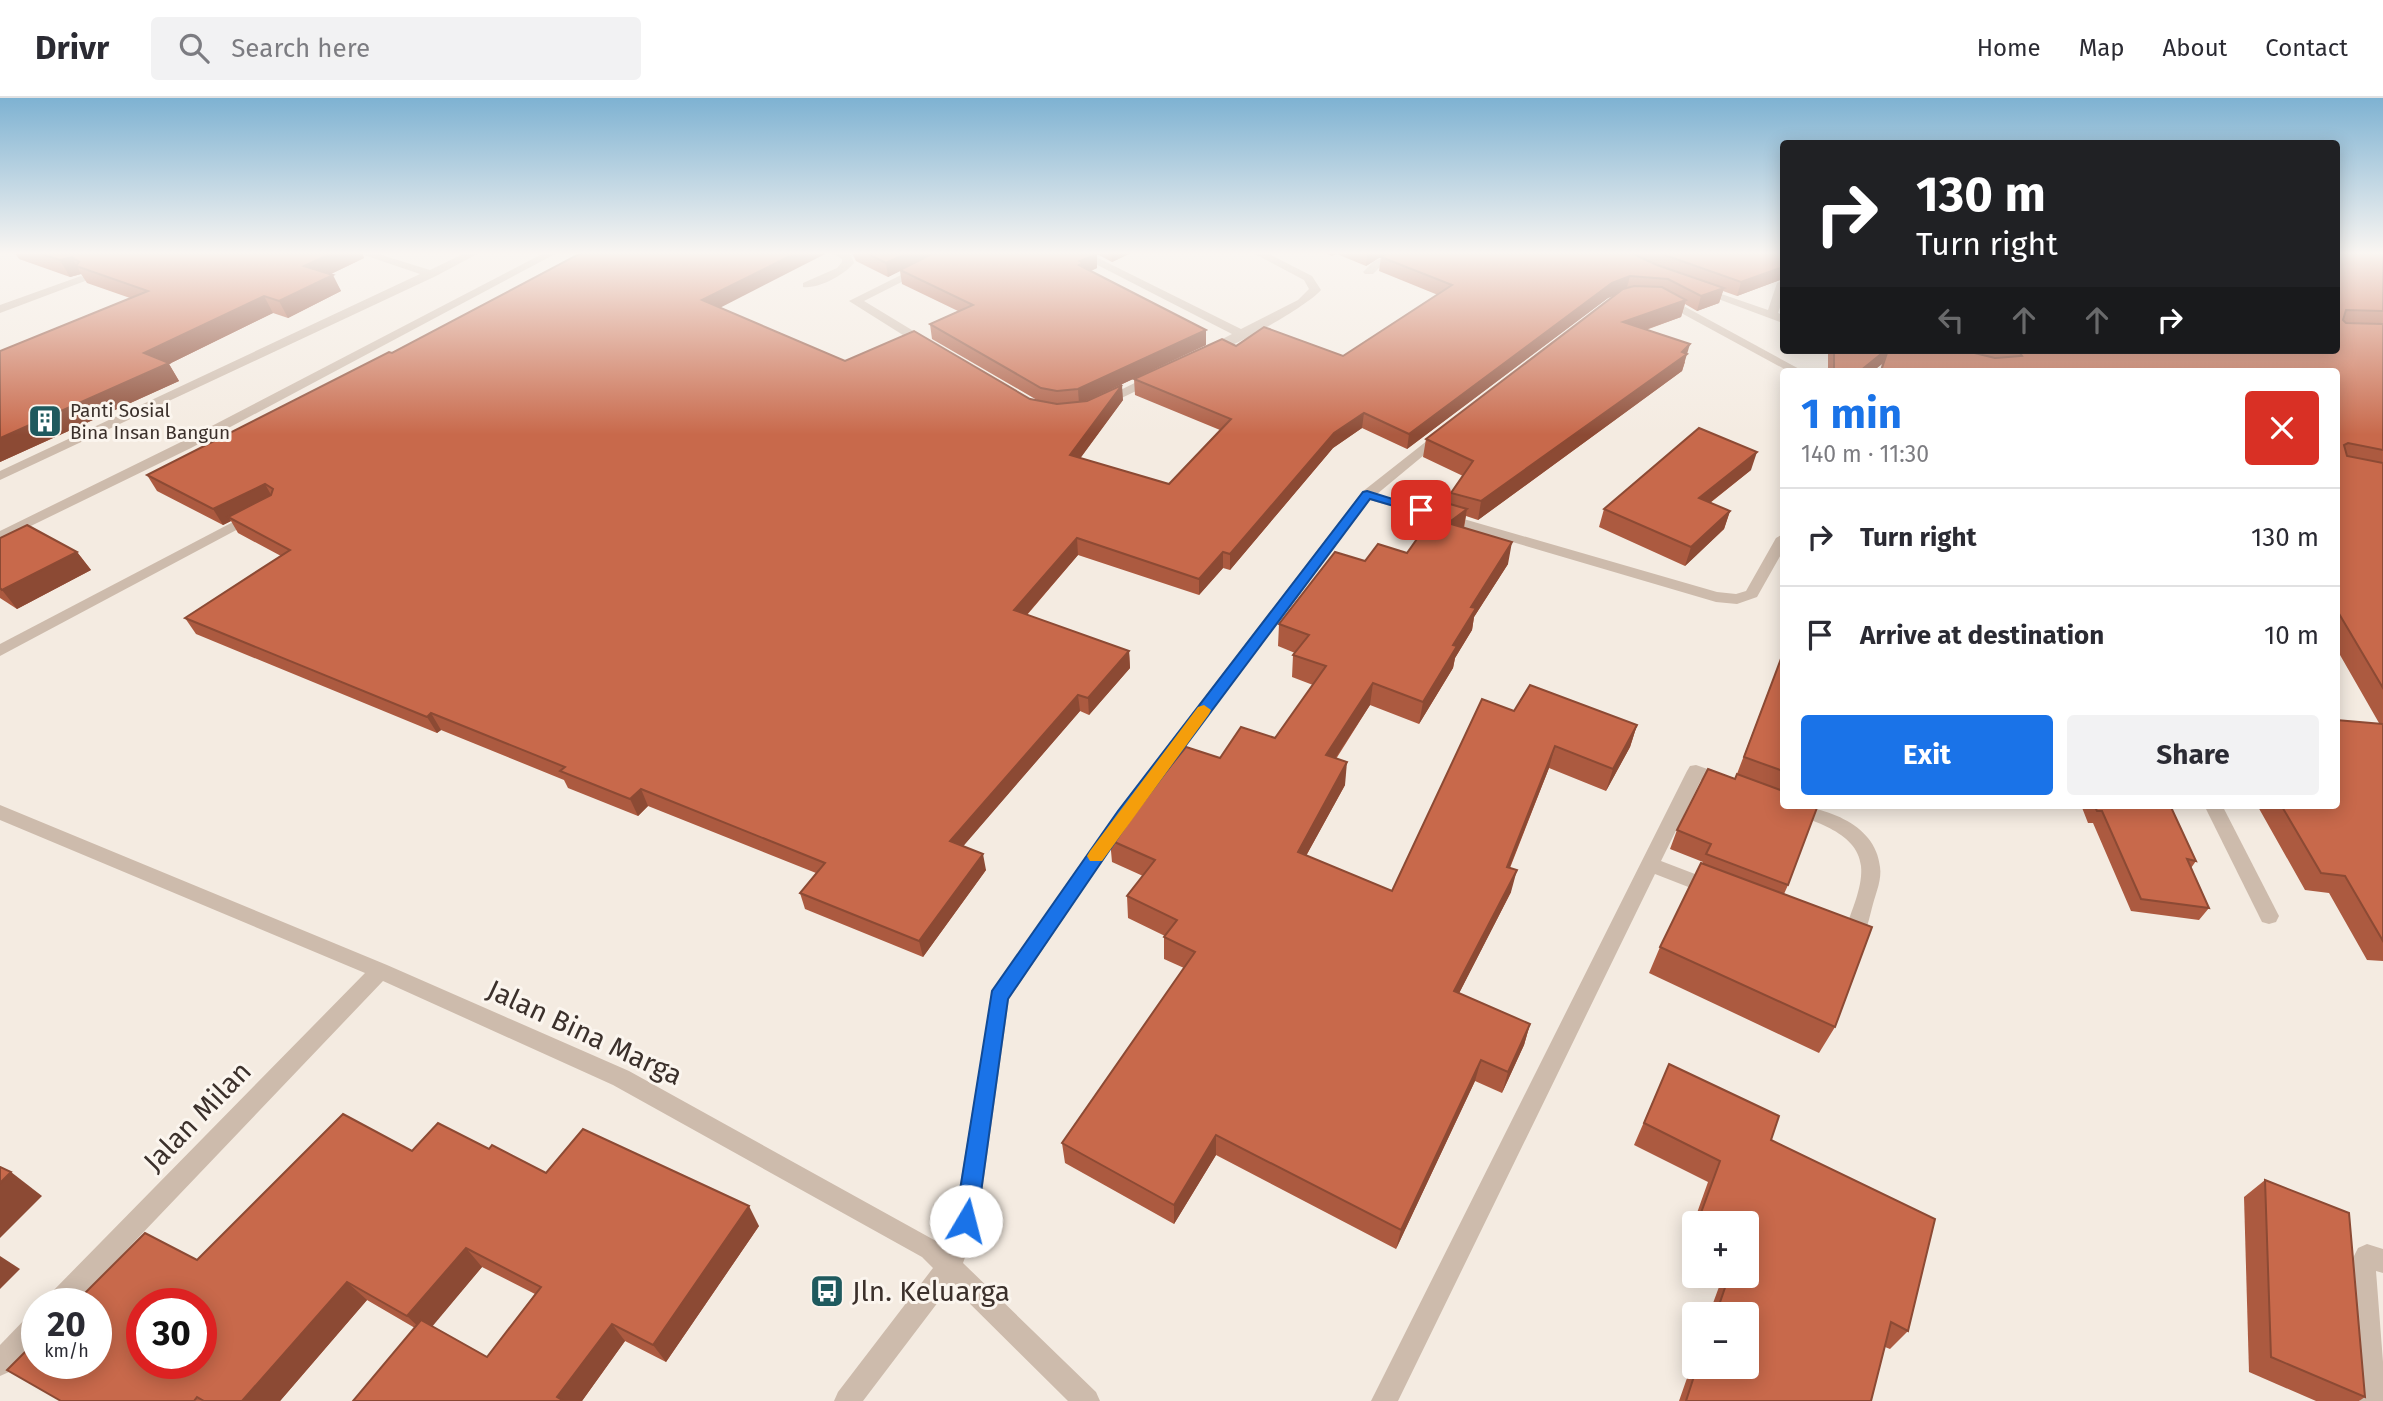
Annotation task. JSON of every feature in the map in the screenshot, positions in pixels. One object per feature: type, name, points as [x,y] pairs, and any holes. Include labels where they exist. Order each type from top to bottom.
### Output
[{"type":"street","points":[[0,476],[347,314]]},
{"type":"street","points":[[0,537],[198,438],[436,314]]},
{"type":"street","points":[[876,314],[932,348]]},
{"type":"street","points":[[1201,314],[1244,335]]},
{"type":"street","points":[[1194,358],[1281,314]]},
{"type":"street","points":[[1690,314],[1791,368]]},
{"type":"street","points":[[1095,405],[1170,370]]},
{"type":"street","points":[[847,1401],[950,1266],[966,1221],[999,997],[1124,815],[1367,495],[1406,460],[1450,427]]},
{"type":"street","points":[[1367,495],[1716,597],[1737,599],[1752,594],[1780,543]]},
{"type":"street","points":[[0,652],[273,506]]},
{"type":"street","points":[[1384,1401],[1696,771],[1746,790]]},
{"type":"street","points":[[1799,809],[1829,821],[1863,842],[1871,867],[1856,930],[1841,936],[1819,930]]},
{"type":"street","points":[[2215,809],[2269,916]]},
{"type":"street","name":"Jalan Bina Marga","points":[[0,812],[380,971],[621,1078],[931,1249],[1087,1401]]},
{"type":"street","points":[[1649,864],[1734,897]]},
{"type":"street","name":"Jalan Milan","points":[[73,1288],[380,971]]},
{"type":"street","points":[[2373,1401],[2363,1262],[2367,1256],[2383,1261]]},
{"type":"street","points":[[0,1363],[21,1341]]},
{"type":"building","points":[[92,314],[227,314],[144,353],[169,363],[0,438],[0,351]]},
{"type":"building","points":[[466,314],[734,314],[845,361],[914,331],[1030,399],[1057,404],[1087,401],[1122,385],[1070,455],[1169,484],[1231,419],[1134,379],[1222,339],[1236,346],[1264,327],[1343,356],[1408,314],[1571,314],[1409,434],[1364,413],[1334,433],[1230,554],[1223,552],[1199,579],[1077,538],[1014,610],[1129,651],[1088,698],[1078,695],[950,841],[983,854],[919,941],[800,893],[825,863],[641,789],[630,799],[560,771],[565,767],[431,713],[427,717],[185,618],[290,550],[228,517],[271,495],[273,489],[265,484],[213,509],[147,475],[389,352],[392,353]]},
{"type":"building","points":[[953,314],[1174,314],[1206,330],[1078,389],[1057,391],[1041,388],[930,324]]},
{"type":"building","points":[[1590,314],[1646,314],[1623,322],[1690,344],[1682,352],[1687,354],[1481,501],[1451,493],[1473,461],[1426,439]]},
{"type":"building","points":[[2340,314],[2345,314],[2343,320],[2346,323],[2383,324],[2383,450],[2348,443],[2344,445],[2347,456],[2383,463],[2383,688],[2340,615],[2340,368],[1882,368],[1887,354],[1978,354],[1995,358],[2022,356],[2021,354],[2340,354]]},
{"type":"building","points":[[1834,354],[1881,354],[1864,368],[1834,368]]},
{"type":"building","points":[[1699,428],[1757,452],[1699,498],[1730,511],[1691,547],[1604,509]]},
{"type":"building","points":[[1443,502],[1467,509],[1448,523],[1512,542],[1471,607],[1476,608],[1453,645],[1457,646],[1423,702],[1373,683],[1326,755],[1347,762],[1298,852],[1392,891],[1482,699],[1514,711],[1530,685],[1637,725],[1613,769],[1555,746],[1507,867],[1517,870],[1454,991],[1530,1024],[1508,1072],[1481,1060],[1401,1230],[1216,1135],[1174,1205],[1062,1143],[1195,952],[1164,937],[1177,920],[1127,896],[1155,860],[1110,840],[1186,747],[1220,758],[1241,727],[1275,738],[1326,666],[1293,655],[1309,635],[1279,624],[1335,552],[1365,561],[1378,544],[1407,553]]},
{"type":"building","points":[[27,525],[77,552],[2,590],[0,538]]},
{"type":"building","points":[[1780,661],[1780,770],[1744,757]]},
{"type":"building","points":[[2340,720],[2383,724],[2383,941],[2345,876],[2321,873],[2283,809],[2340,809]]},
{"type":"building","points":[[1708,769],[1735,779],[1737,774],[1780,790],[1780,809],[1816,809],[1788,885],[1706,854],[1711,844],[1677,830]]},
{"type":"building","points":[[2096,809],[2172,809],[2196,861],[2187,859],[2209,908],[2141,899],[2102,811]]},
{"type":"building","points":[[1701,863],[1872,927],[1835,1027],[1660,947]]},
{"type":"building","points":[[1669,1064],[1779,1116],[1771,1140],[1935,1219],[1908,1331],[1891,1322],[1871,1401],[1686,1401],[1693,1379],[1759,1379],[1759,1302],[1720,1302],[1725,1288],[1759,1288],[1759,1211],[1702,1211],[1720,1161],[1644,1123]]},
{"type":"building","points":[[343,1114],[412,1151],[438,1123],[489,1149],[492,1145],[546,1173],[583,1129],[749,1206],[653,1345],[612,1324],[557,1397],[564,1401],[353,1401],[421,1320],[487,1357],[541,1287],[466,1248],[407,1316],[347,1282],[242,1401],[204,1401],[197,1397],[194,1401],[61,1401],[23,1379],[112,1379],[112,1288],[90,1288],[145,1233],[197,1260]]},
{"type":"building","points":[[0,1167],[11,1172],[0,1183]]},
{"type":"building","points":[[2265,1180],[2349,1213],[2365,1397],[2271,1357]]},
{"type":"building","points":[[21,1356],[21,1378],[7,1370]]},
{"type":"slow traffic","points":[[1096,856],[1204,710]]},
{"type":"place","name":"Panti Sosial Bina Insan Bangun","points":[[45,421]]},
{"type":"place","name":"Jln. Keluarga","points":[[827,1291]]},
{"type":"route","points":[[966,1221],[999,997],[1124,815],[1367,495],[1421,510]]}]
